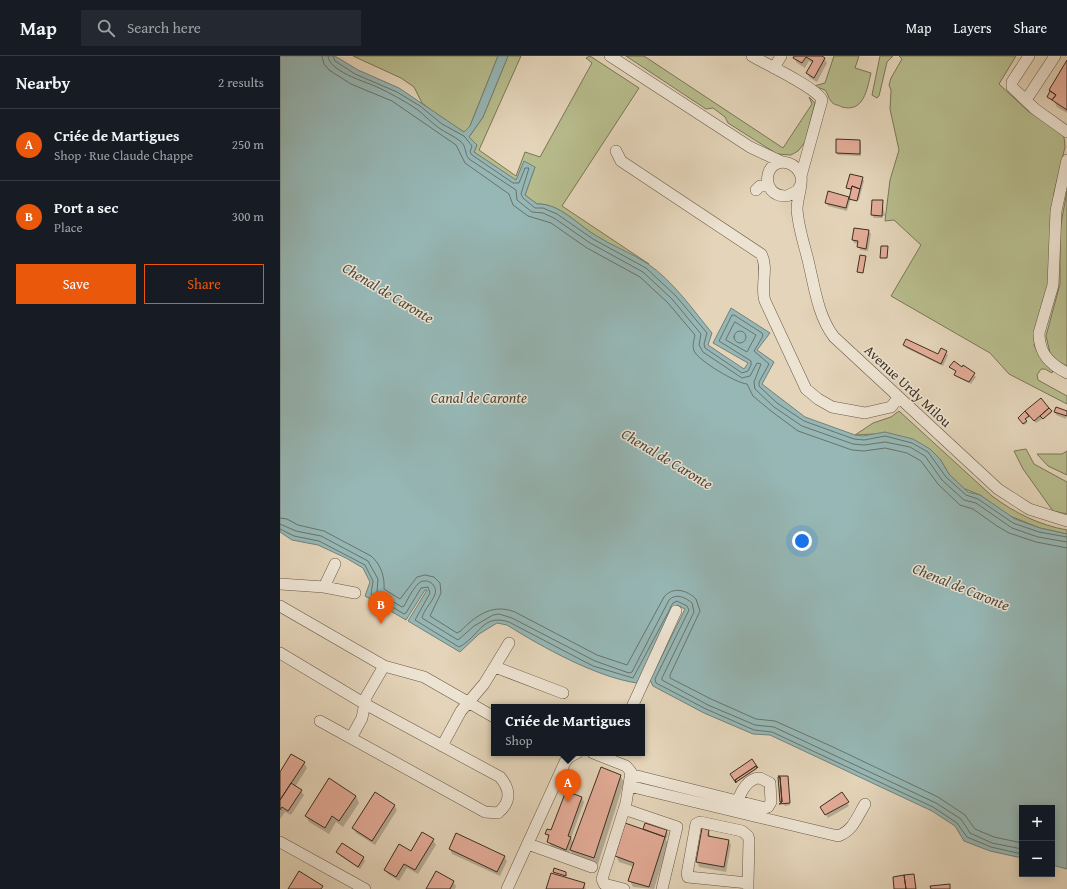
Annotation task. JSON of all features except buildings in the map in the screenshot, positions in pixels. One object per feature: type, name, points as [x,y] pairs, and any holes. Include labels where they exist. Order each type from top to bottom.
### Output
[{"type":"street","points":[[610,56],[750,147],[785,162],[797,168],[800,181],[791,195],[782,196],[774,193],[767,181],[768,174],[773,166],[785,162],[800,157],[810,145]]},
{"type":"street","points":[[752,56],[774,68],[781,56]]},
{"type":"street","points":[[1029,56],[1012,85],[1026,100],[1067,132]]},
{"type":"street","points":[[1026,100],[1055,56]]},
{"type":"street","name":"Avenue Urdy Milou","points":[[774,68],[818,94],[822,100],[800,181],[797,200],[798,218],[819,304],[830,332],[850,354],[998,489],[1029,509],[1067,520]]},
{"type":"street","points":[[750,147],[768,174]]},
{"type":"street","points":[[616,151],[621,161],[761,254],[764,261],[763,295],[765,301],[809,392],[832,407],[860,413],[873,412],[891,407],[898,398]]},
{"type":"street","points":[[1067,160],[1056,211],[1053,284],[1039,333],[1039,342],[1046,358],[1052,364],[1067,373]]},
{"type":"street","points":[[756,190],[760,186],[769,186]]},
{"type":"street","name":"Avenue Urdy Milou","points":[[782,196],[798,218]]},
{"type":"street","points":[[324,587],[335,564]]},
{"type":"street","points":[[280,584],[324,587],[355,593]]},
{"type":"street","points":[[280,606],[384,666],[424,677],[491,715]]},
{"type":"street","points":[[633,704],[676,611]]},
{"type":"street","points":[[442,746],[461,710],[481,688],[509,643]]},
{"type":"street","points":[[280,653],[364,704],[500,777],[508,786],[509,793],[503,809],[498,814],[485,812],[320,721]]},
{"type":"street","points":[[351,738],[362,718],[364,704],[384,666]]},
{"type":"street","points":[[495,667],[563,694]]},
{"type":"street","points":[[507,889],[565,762],[571,756]]},
{"type":"street","points":[[610,756],[629,768],[629,786],[624,810],[602,879],[604,884],[624,889]]},
{"type":"street","points":[[629,786],[738,801]]},
{"type":"street","points":[[629,786],[838,836],[846,833],[852,827],[864,804]]},
{"type":"street","points":[[624,810],[677,827],[662,889]]},
{"type":"street","points":[[700,822],[742,830],[748,836],[748,886],[710,884],[691,878],[687,874],[694,827],[700,822]]},
{"type":"street","points":[[280,842],[366,889]]},
{"type":"street","points":[[528,844],[592,867]]},
{"type":"green space","points":[[353,56],[498,56],[470,126],[464,132],[444,120],[422,103],[414,87],[401,78]]},
{"type":"green space","points":[[508,56],[521,56],[479,150],[516,176],[525,152],[540,157],[592,63],[586,58],[590,56],[639,88],[562,206],[649,264],[596,236],[561,211],[553,207],[537,204],[525,195],[535,167],[516,181],[474,152],[477,145],[469,137],[483,117]]},
{"type":"green space","points":[[626,56],[644,56],[783,148],[812,104],[809,97],[815,103],[805,142],[798,151],[791,155],[777,154],[728,123],[725,117],[713,108],[706,109]]},
{"type":"green space","points":[[834,56],[859,56],[855,68],[871,73],[866,92],[860,103],[855,106],[849,108],[835,104],[830,100],[825,90],[814,86],[825,83]]},
{"type":"green space","points":[[880,56],[893,56],[887,62],[879,96],[877,98],[872,95]]},
{"type":"green space","points":[[899,56],[1016,56],[999,84],[1028,111],[1059,131],[1064,137],[1065,147],[1054,193],[1048,284],[1034,345],[1038,353],[1053,370],[1052,373],[1045,369],[1041,369],[1037,375],[1038,380],[1067,396],[1067,404],[1009,374],[990,353],[891,296],[921,245],[894,220],[885,221],[890,180],[899,150],[890,109],[891,90],[889,85],[891,78],[902,59]]},
{"type":"green space","points":[[1067,191],[1067,366],[1056,360],[1050,353],[1046,336],[1060,284],[1060,229]]},
{"type":"green space","points":[[899,411],[992,496],[1009,508],[1028,518],[1067,530],[1067,534],[1040,528],[1005,514],[980,495],[963,488],[949,474],[940,459],[873,434],[855,435],[873,423],[891,417]]},
{"type":"green space","points":[[1026,449],[1034,464],[1067,482],[1067,514],[1053,511],[1023,469],[1014,451]]},
{"type":"green space","points":[[1067,451],[1067,475],[1048,466],[1037,454],[1062,454]]},
{"type":"water","name":"Canal de Caronte","points":[[280,56],[335,56],[358,70],[399,88],[464,132],[470,126],[498,56],[508,56],[483,117],[469,137],[477,145],[474,152],[516,180],[524,161],[535,167],[525,195],[537,204],[560,210],[608,243],[642,260],[666,278],[712,333],[708,345],[744,369],[748,363],[713,343],[731,308],[770,333],[757,350],[774,362],[762,384],[805,417],[855,435],[863,436],[885,432],[913,439],[930,449],[940,459],[949,474],[968,492],[980,495],[1015,519],[1040,528],[1067,534],[1067,869],[1055,866],[1055,805],[1019,805],[1019,857],[990,851],[964,841],[955,826],[932,811],[770,735],[753,734],[704,713],[653,686],[650,680],[685,609],[677,605],[637,683],[621,680],[587,668],[536,642],[507,625],[497,623],[479,634],[460,652],[408,621],[427,590],[425,590],[406,620],[365,596],[370,582],[363,568],[318,545],[292,540],[280,532]]},
{"type":"place","name":"Port a sec","points":[[381,624]]},
{"type":"place","name":"Criée de Martigues","points":[[568,802]]},
{"type":"water label","name":"Chenal de Caronte","points":[[388,293]]},
{"type":"water label","name":"Chenal de Caronte","points":[[667,459]]},
{"type":"water label","name":"Chenal de Caronte","points":[[961,587]]}]
